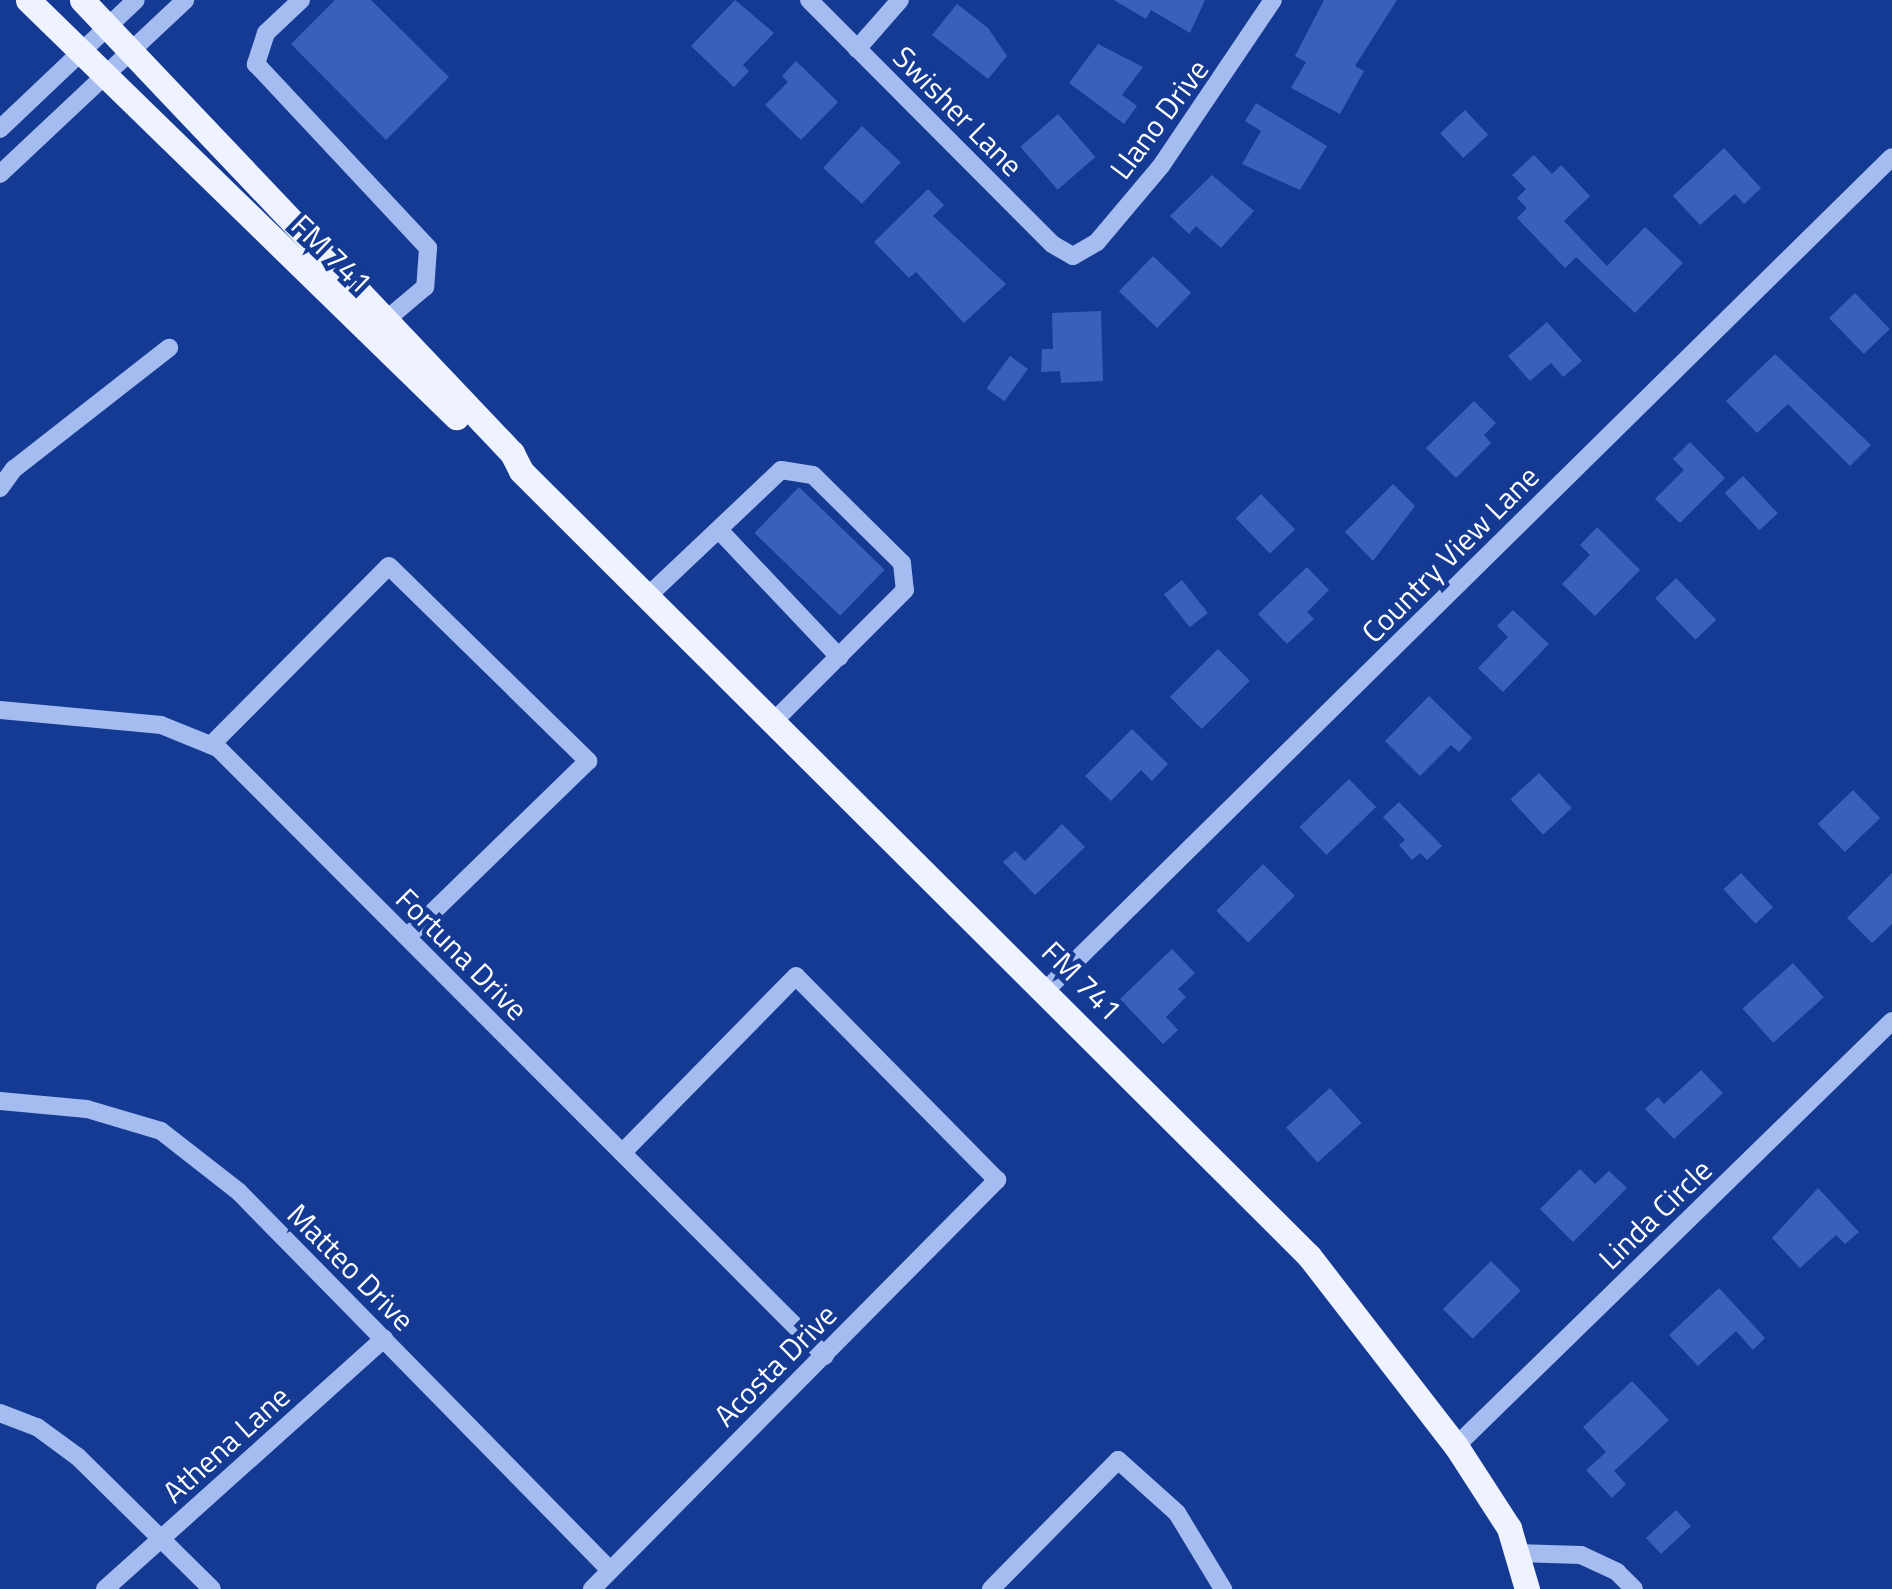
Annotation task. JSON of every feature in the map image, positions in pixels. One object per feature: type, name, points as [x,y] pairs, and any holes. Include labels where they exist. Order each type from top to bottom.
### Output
[{"type":"main road","name":"FM 741","points":[[28,0],[504,463],[521,470]]},
{"type":"main road","name":"FM 741","points":[[82,0],[512,453],[521,470],[650,594],[1309,1256],[1456,1446],[1509,1528],[1527,1589]]},
{"type":"street","points":[[0,129],[136,0]]},
{"type":"street","points":[[0,174],[185,0]]},
{"type":"street","points":[[301,0],[266,33],[256,64],[428,248],[425,286],[386,320]]},
{"type":"street","name":"Swisher Lane","points":[[809,0],[1052,244],[1073,256]]},
{"type":"street","points":[[858,49],[900,0]]},
{"type":"street","name":"Llano Drive","points":[[1073,256],[1098,242],[1161,166],[1273,0]]},
{"type":"street","name":"Country View Lane","points":[[1046,990],[1892,157]]},
{"type":"street","points":[[0,488],[14,469],[169,348]]},
{"type":"street","points":[[650,594],[780,470],[813,475],[902,563],[905,590],[775,720]]},
{"type":"street","points":[[719,530],[839,656]]},
{"type":"street","points":[[211,745],[390,566],[588,760],[407,937]]},
{"type":"street","name":"Fortuna Drive","points":[[0,710],[162,725],[211,745],[824,1356]]},
{"type":"street","name":"Acosta Drive","points":[[592,1589],[997,1180],[796,976],[622,1153]]},
{"type":"street","name":"Linda Circle","points":[[1456,1446],[1892,1021]]},
{"type":"street","name":"Matteo Drive","points":[[0,1102],[87,1109],[162,1131],[238,1192],[609,1568]]},
{"type":"street","name":"Athena Lane","points":[[105,1589],[384,1340]]},
{"type":"street","points":[[0,1413],[37,1427],[78,1457],[212,1589]]},
{"type":"street","points":[[991,1589],[1118,1460],[1177,1513],[1223,1589]]},
{"type":"street","points":[[1518,1553],[1582,1555],[1617,1572],[1634,1589]]},
{"type":"building","points":[[335,0],[371,0],[449,77],[386,140],[291,44]]},
{"type":"building","points":[[735,0],[774,33],[743,65],[749,71],[734,87],[691,46]]},
{"type":"building","points":[[1114,0],[1205,0],[1190,33],[1151,10],[1146,19]]},
{"type":"building","points":[[1324,0],[1397,0],[1355,66],[1364,71],[1340,114],[1291,88],[1306,62],[1295,56]]},
{"type":"building","points":[[957,4],[988,28],[1007,56],[988,79],[932,35]]},
{"type":"building","points":[[1098,44],[1143,67],[1122,95],[1137,106],[1124,124],[1069,83]]},
{"type":"building","points":[[796,61],[838,102],[801,140],[765,105],[788,82],[782,76]]},
{"type":"building","points":[[1256,103],[1327,146],[1300,190],[1242,164],[1261,131],[1245,121]]},
{"type":"building","points":[[1465,110],[1488,135],[1463,158],[1440,133]]},
{"type":"building","points":[[1058,114],[1095,157],[1058,190],[1020,147]]},
{"type":"building","points":[[862,126],[901,162],[862,204],[823,168]]},
{"type":"building","points":[[1724,148],[1761,188],[1744,204],[1735,194],[1700,225],[1673,196]]},
{"type":"building","points":[[1534,155],[1552,174],[1561,165],[1590,196],[1564,221],[1607,266],[1645,227],[1683,263],[1635,313],[1576,257],[1565,268],[1517,218],[1527,208],[1517,198],[1526,189],[1512,175]]},
{"type":"building","points":[[1212,175],[1254,211],[1221,248],[1196,226],[1189,234],[1170,216]]},
{"type":"building","points":[[928,189],[944,205],[933,216],[1006,284],[964,323],[916,272],[909,278],[874,242]]},
{"type":"building","points":[[1153,256],[1191,293],[1157,328],[1119,291]]},
{"type":"building","points":[[1855,293],[1890,329],[1864,354],[1829,318]]},
{"type":"building","points":[[1101,311],[1103,381],[1061,383],[1060,371],[1041,372],[1042,349],[1053,349],[1052,313]]},
{"type":"building","points":[[1547,322],[1582,361],[1563,377],[1551,363],[1530,381],[1508,356]]},
{"type":"building","points":[[1775,354],[1871,445],[1850,466],[1788,404],[1757,433],[1726,401]]},
{"type":"building","points":[[1010,356],[1028,369],[1004,401],[986,388]]},
{"type":"building","points":[[1474,401],[1496,423],[1484,435],[1491,443],[1456,478],[1426,448]]},
{"type":"building","points":[[1690,442],[1725,478],[1680,523],[1655,499],[1684,470],[1673,459]]},
{"type":"building","points":[[1743,476],[1778,513],[1759,530],[1725,493]]},
{"type":"building","points":[[1393,484],[1415,506],[1373,561],[1345,532]]},
{"type":"building","points":[[799,487],[885,570],[840,616],[755,533]]},
{"type":"building","points":[[1261,494],[1295,529],[1270,554],[1236,518]]},
{"type":"building","points":[[1597,527],[1640,570],[1595,616],[1562,584],[1590,555],[1580,545]]},
{"type":"building","points":[[1307,567],[1329,590],[1307,612],[1314,619],[1287,644],[1258,614]]},
{"type":"building","points":[[1676,578],[1716,620],[1695,640],[1655,598]]},
{"type":"building","points":[[1182,580],[1208,613],[1190,627],[1164,594]]},
{"type":"building","points":[[1513,610],[1549,644],[1503,692],[1478,668],[1508,637],[1497,626]]},
{"type":"building","points":[[1218,649],[1250,681],[1202,729],[1170,697]]},
{"type":"building","points":[[1429,696],[1472,738],[1459,752],[1451,745],[1420,776],[1385,741]]},
{"type":"building","points":[[1132,729],[1168,764],[1152,781],[1141,770],[1111,801],[1085,776]]},
{"type":"building","points":[[1539,773],[1572,808],[1543,835],[1510,800]]},
{"type":"building","points":[[1349,779],[1376,807],[1326,855],[1299,827]]},
{"type":"building","points":[[1853,790],[1880,818],[1845,852],[1818,824]]},
{"type":"building","points":[[1399,802],[1442,846],[1427,860],[1420,853],[1412,860],[1399,845],[1405,840],[1383,817]]},
{"type":"building","points":[[1062,824],[1085,847],[1035,895],[1003,862],[1015,851],[1025,861]]},
{"type":"building","points":[[1263,864],[1295,896],[1248,942],[1216,911]]},
{"type":"building","points":[[1741,873],[1773,907],[1756,924],[1723,889]]},
{"type":"building","points":[[1892,873],[1892,924],[1872,943],[1847,918]]},
{"type":"building","points":[[1172,949],[1195,973],[1178,989],[1186,997],[1166,1017],[1178,1030],[1163,1044],[1120,999]]},
{"type":"building","points":[[1793,963],[1824,997],[1773,1043],[1742,1009]]},
{"type":"building","points":[[1701,1070],[1723,1093],[1674,1139],[1645,1109],[1658,1097],[1664,1104]]},
{"type":"building","points":[[1330,1088],[1361,1123],[1318,1162],[1286,1127]]},
{"type":"building","points":[[1580,1169],[1595,1184],[1609,1171],[1627,1188],[1573,1242],[1540,1209]]},
{"type":"building","points":[[1818,1188],[1859,1232],[1845,1244],[1836,1235],[1800,1268],[1772,1238]]},
{"type":"building","points":[[1491,1261],[1521,1291],[1473,1339],[1443,1309]]},
{"type":"building","points":[[1719,1288],[1765,1338],[1753,1350],[1736,1331],[1698,1366],[1669,1335]]},
{"type":"building","points":[[1632,1381],[1669,1420],[1614,1471],[1626,1484],[1612,1498],[1586,1470],[1606,1452],[1583,1427]]},
{"type":"building","points":[[1676,1510],[1691,1526],[1661,1554],[1646,1538]]}]
